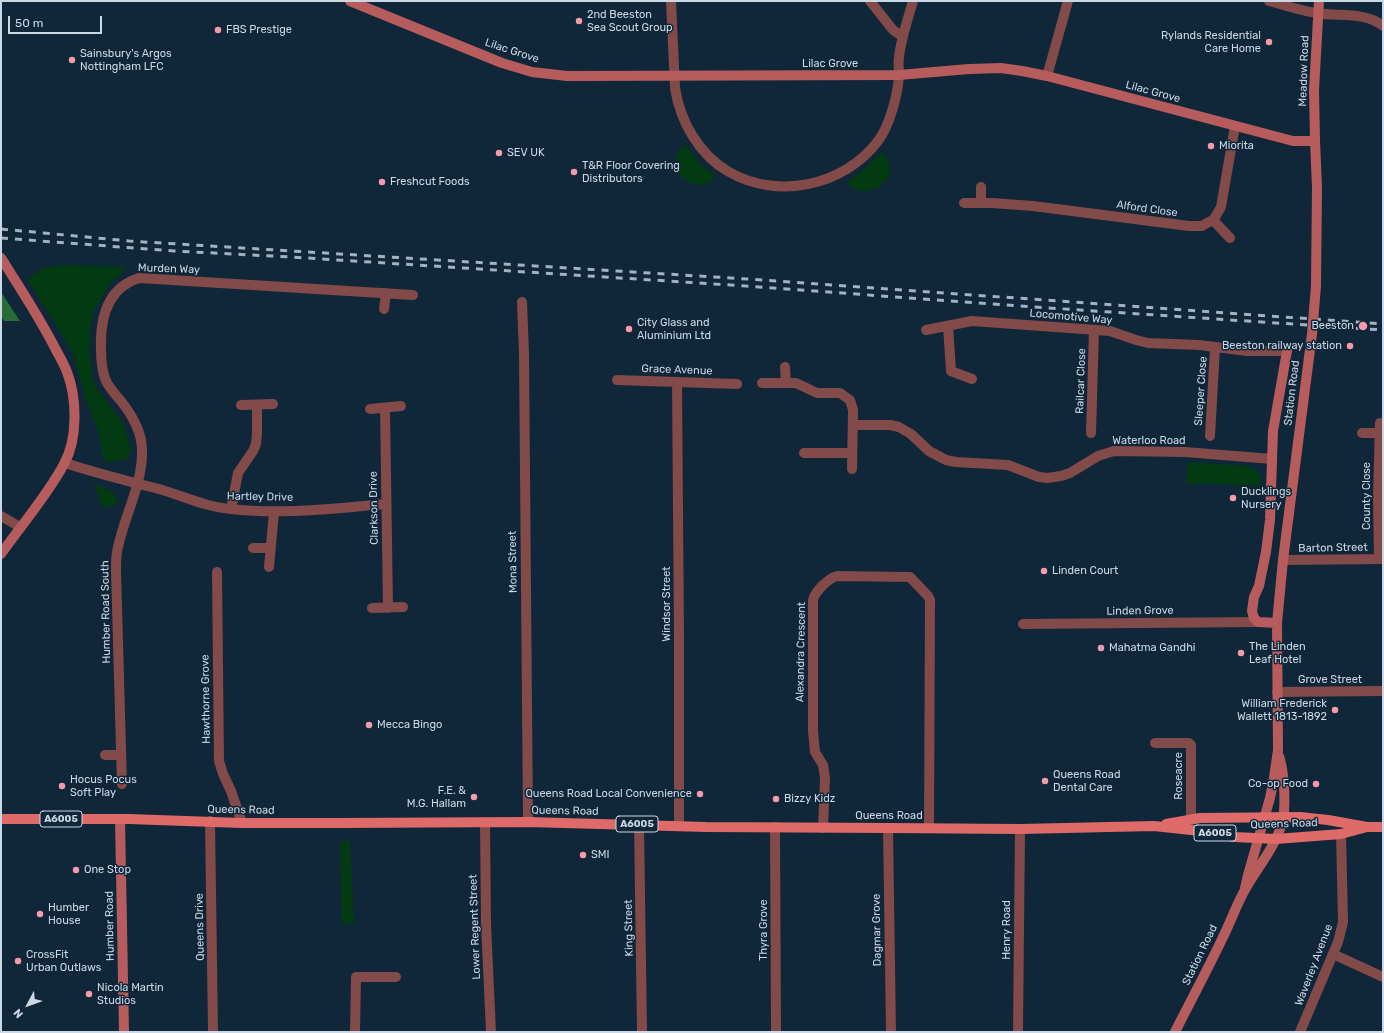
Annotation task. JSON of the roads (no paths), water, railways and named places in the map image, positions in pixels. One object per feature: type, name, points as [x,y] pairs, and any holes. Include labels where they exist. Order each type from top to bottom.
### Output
[{"type":"main road","name":"Queens Road","points":[[1154,826],[1191,820],[1300,817],[1367,827],[1383,827]]},
{"type":"main road","name":"A6005","points":[[1,819],[120,819]]},
{"type":"main road","name":"Queens Road","points":[[120,819],[242,822],[528,822],[824,828],[1020,829],[1154,826],[1200,831],[1234,837],[1258,838],[1341,834],[1367,827]]},
{"type":"street","name":"Lilac Grove","points":[[350,1],[502,63],[532,72],[567,76],[899,75],[1001,68],[1047,76],[1293,141],[1315,141]]},
{"type":"street","points":[[671,1],[674,76],[677,99],[688,130],[716,163],[729,172],[760,184],[792,187],[807,185],[833,176],[857,163],[880,139],[887,124],[897,94],[899,57],[913,1]]},
{"type":"street","points":[[870,1],[888,24],[903,37]]},
{"type":"street","points":[[1047,76],[1068,1]]},
{"type":"street","points":[[1269,1],[1318,14],[1365,17],[1383,26]]},
{"type":"street","name":"Meadow Road","points":[[1315,141],[1314,90],[1319,1]]},
{"type":"street","points":[[1230,238],[1213,220],[1221,207],[1235,126]]},
{"type":"street","name":"Station Road","points":[[1175,1032],[1224,936],[1245,888],[1265,817],[1274,778],[1278,750],[1278,623],[1283,560],[1312,334],[1316,286],[1317,187],[1315,141]]},
{"type":"street","points":[[981,187],[981,203]]},
{"type":"street","name":"Alford Close","points":[[964,203],[1010,203],[1189,226],[1202,226],[1213,220]]},
{"type":"street","points":[[1,258],[49,335],[67,372],[75,419],[73,439],[65,463],[46,492],[1,553]]},
{"type":"street","name":"Murden Way","points":[[137,484],[142,466],[142,448],[138,429],[132,416],[111,390],[106,380],[101,360],[100,341],[104,312],[112,297],[122,286],[139,278],[413,295]]},
{"type":"street","points":[[384,309],[386,293]]},
{"type":"street","name":"Mona Street","points":[[522,302],[524,362],[528,822]]},
{"type":"street","name":"Locomotive Way","points":[[926,330],[972,321],[1110,331],[1148,343],[1199,345],[1247,351],[1287,351]]},
{"type":"street","points":[[948,326],[951,371],[972,379]]},
{"type":"street","name":"Railcar Close","points":[[1091,434],[1094,330]]},
{"type":"street","name":"Sleeper Close","points":[[1210,436],[1215,348]]},
{"type":"street","name":"Station Road","points":[[1258,622],[1254,618],[1252,611],[1254,597],[1259,586],[1266,552],[1270,520],[1275,417],[1287,351]]},
{"type":"street","points":[[785,367],[786,383]]},
{"type":"street","name":"Grace Avenue","points":[[617,380],[737,384]]},
{"type":"street","name":"Windsor Street","points":[[677,382],[679,826]]},
{"type":"street","points":[[762,383],[796,383],[817,392],[840,393],[845,396],[852,404],[852,469]]},
{"type":"street","points":[[241,406],[273,404]]},
{"type":"street","points":[[231,510],[238,473],[256,444],[257,405]]},
{"type":"street","points":[[370,409],[401,406]]},
{"type":"street","name":"Clarkson Drive","points":[[384,408],[388,608]]},
{"type":"street","name":"County Close","points":[[1380,423],[1381,559]]},
{"type":"street","name":"Waterloo Road","points":[[853,425],[890,425],[899,427],[911,434],[929,450],[946,460],[1008,465],[1039,477],[1047,478],[1070,473],[1098,456],[1114,451],[1185,452],[1272,459]]},
{"type":"street","points":[[1362,433],[1379,433]]},
{"type":"street","points":[[804,453],[852,453]]},
{"type":"street","points":[[65,463],[137,484]]},
{"type":"street","name":"Hartley Drive","points":[[137,484],[158,489],[211,507],[231,510],[274,512],[386,504]]},
{"type":"street","name":"Humber Road South","points":[[122,784],[116,571],[117,553],[137,484]]},
{"type":"street","points":[[268,567],[274,512]]},
{"type":"street","points":[[1,516],[20,527]]},
{"type":"street","points":[[252,548],[271,548]]},
{"type":"street","name":"Barton Street","points":[[1283,560],[1381,559]]},
{"type":"street","name":"Hawthorne Grove","points":[[217,572],[219,761],[242,822]]},
{"type":"street","name":"Alexandra Crescent","points":[[824,828],[825,778],[822,765],[815,752],[813,731],[813,600],[815,594],[832,578],[837,576],[910,577],[930,600],[929,828]]},
{"type":"street","points":[[372,608],[403,607]]},
{"type":"street","points":[[1258,622],[1278,623]]},
{"type":"street","name":"Linden Grove","points":[[1023,624],[1258,622]]},
{"type":"street","name":"Grove Street","points":[[1277,692],[1383,691]]},
{"type":"street","name":"Roseacre","points":[[1155,743],[1189,743],[1191,745],[1191,820]]},
{"type":"street","name":"Station Road","points":[[1245,888],[1258,870],[1276,838],[1283,817],[1283,774],[1278,750]]},
{"type":"street","points":[[105,755],[120,755]]},
{"type":"street","name":"Humber Road","points":[[120,819],[124,1032]]},
{"type":"street","name":"Queens Drive","points":[[210,821],[213,1032]]},
{"type":"street","name":"Lower Regent Street","points":[[485,822],[486,924],[491,1032]]},
{"type":"street","name":"King Street","points":[[639,824],[642,1032]]},
{"type":"street","name":"Thyra Grove","points":[[775,827],[776,1032]]},
{"type":"street","name":"Dagmar Grove","points":[[888,828],[891,1032]]},
{"type":"street","name":"Henry Road","points":[[1018,1032],[1020,829]]},
{"type":"street","name":"Waverley Avenue","points":[[1300,1032],[1333,954],[1343,922],[1341,834]]},
{"type":"street","points":[[1333,954],[1383,977]]},
{"type":"street","points":[[355,1032],[356,977],[396,977]]},
{"type":"railway","points":[[1,229],[129,241],[747,279],[1383,324]]},
{"type":"railway","points":[[1,238],[174,251],[746,286],[1383,330]]},
{"type":"place","name":"2nd Beeston Sea Scout Group","points":[[579,21]]},
{"type":"place","name":"FBS Prestige","points":[[218,30]]},
{"type":"place","name":"Rylands Residential Care Home","points":[[1269,42]]},
{"type":"place","name":"Sainsbury's Argos Nottingham LFC","points":[[72,60]]},
{"type":"place","name":"Miorita","points":[[1211,146]]},
{"type":"place","name":"SEV UK","points":[[499,153]]},
{"type":"place","name":"T&R Floor Covering Distributors","points":[[574,172]]},
{"type":"place","name":"Freshcut Foods","points":[[382,182]]},
{"type":"place","name":"Beeston","points":[[1363,326]]},
{"type":"place","name":"City Glass and Aluminium Ltd","points":[[629,329]]},
{"type":"place","name":"Beeston railway station","points":[[1350,346]]},
{"type":"place","name":"Ducklings Nursery","points":[[1233,498]]},
{"type":"place","name":"Linden Court","points":[[1044,571]]},
{"type":"place","name":"Mahatma Gandhi","points":[[1101,648]]},
{"type":"place","name":"The Linden Leaf Hotel","points":[[1241,653]]},
{"type":"place","name":"William Frederick Wallett 1813-1892","points":[[1335,710]]},
{"type":"place","name":"Mecca Bingo","points":[[369,725]]},
{"type":"place","name":"Queens Road Dental Care","points":[[1045,781]]},
{"type":"place","name":"Co-op Food","points":[[1316,784]]},
{"type":"place","name":"Hocus Pocus Soft Play","points":[[62,786]]},
{"type":"place","name":"Queens Road Local Convenience","points":[[700,794]]},
{"type":"place","name":"F.E. & M.G. Hallam","points":[[474,797]]},
{"type":"place","name":"Bizzy Kidz","points":[[776,799]]},
{"type":"place","name":"SMI","points":[[583,855]]},
{"type":"place","name":"One Stop","points":[[76,870]]},
{"type":"place","name":"Humber House","points":[[40,914]]},
{"type":"place","name":"CrossFit Urban Outlaws","points":[[18,961]]},
{"type":"place","name":"Nicola Martin Studios","points":[[89,994]]}]
